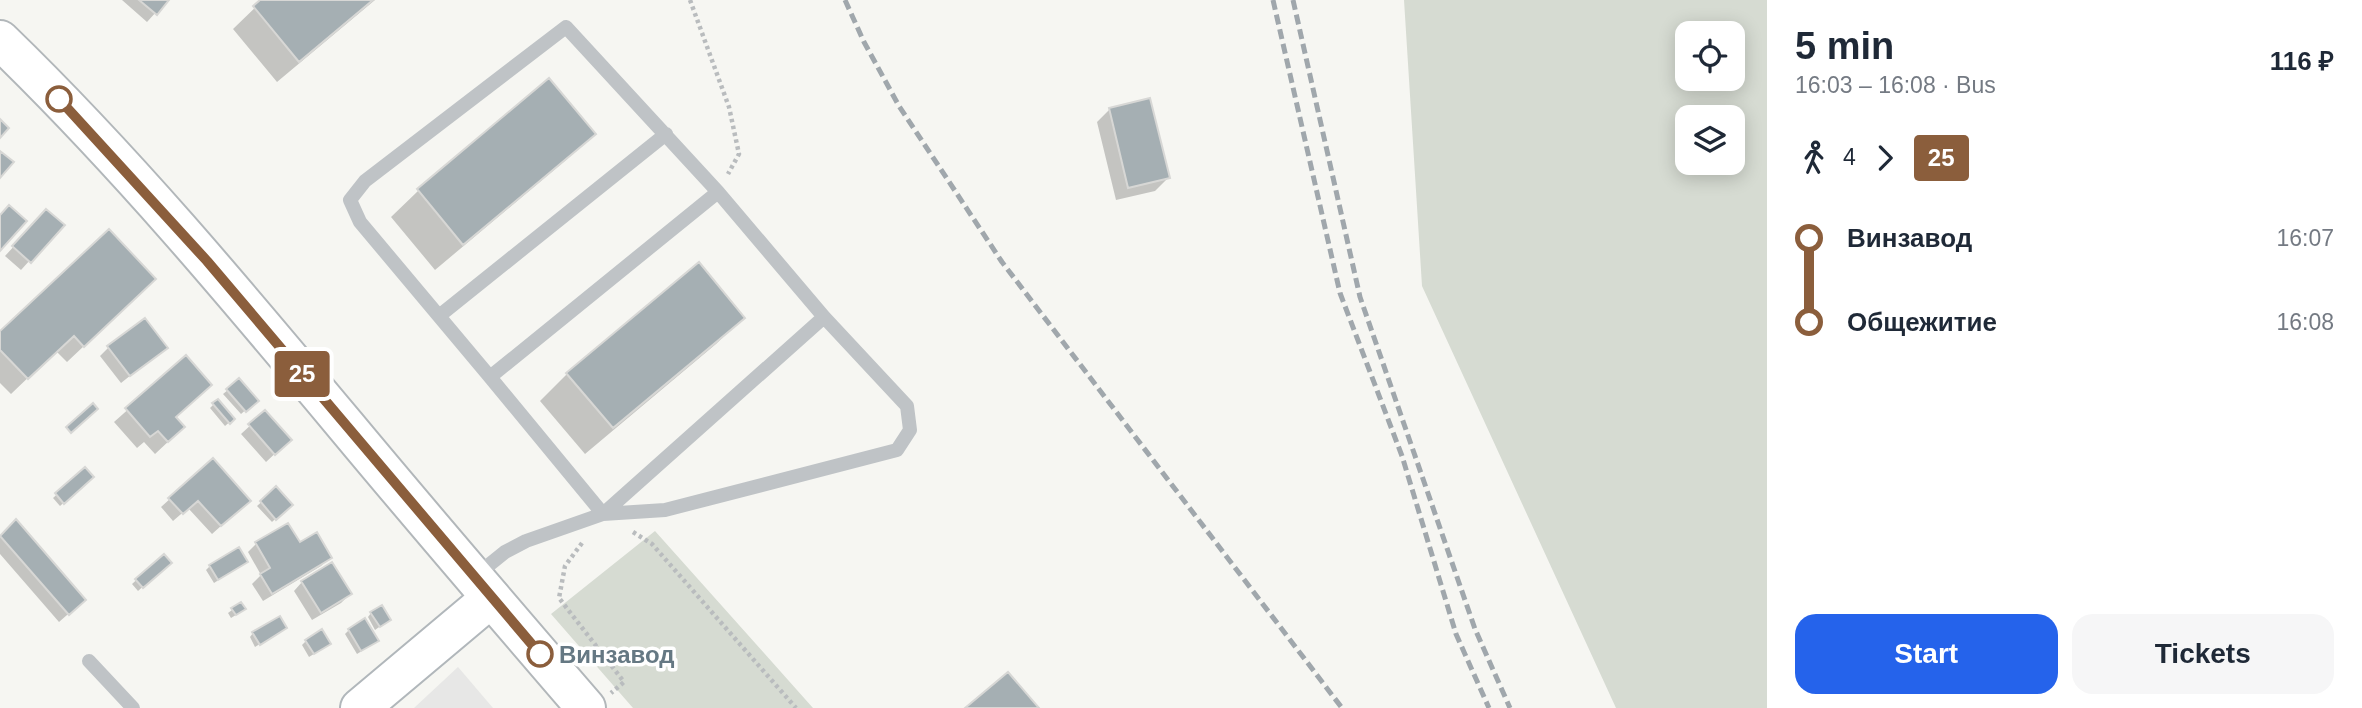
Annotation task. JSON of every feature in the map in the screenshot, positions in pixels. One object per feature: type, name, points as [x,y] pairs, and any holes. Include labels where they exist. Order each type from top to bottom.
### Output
[{"type":"main road","points":[[0,40],[38,77],[207,261],[482,588],[594,704]]},
{"type":"main road","points":[[360,708],[482,588]]},
{"type":"lane","points":[[482,588],[505,552],[526,541],[603,513],[665,510],[897,450],[910,430],[907,406],[824,317],[666,134],[566,27],[365,181],[351,200],[360,222],[603,513]]},
{"type":"lane","points":[[439,316],[666,134]]},
{"type":"lane","points":[[490,377],[718,192]]},
{"type":"lane","points":[[603,513],[824,317]]},
{"type":"lane","points":[[89,660],[134,708]]},
{"type":"path","points":[[690,0],[729,107],[739,154]]},
{"type":"path","points":[[594,704],[624,682],[559,598],[565,566],[603,513]]},
{"type":"path","points":[[652,544],[796,708]]},
{"type":"shaded area","points":[[1404,0],[1767,0],[1767,708],[1616,708],[1422,286]]},
{"type":"shaded area","points":[[655,531],[813,708],[633,708],[551,614]]},
{"type":"shaded area","points":[[458,667],[493,708],[414,708]]},
{"type":"building","points":[[139,0],[169,0],[157,15]]},
{"type":"building","points":[[260,0],[373,0],[299,62],[253,6]]},
{"type":"building","points":[[549,78],[596,134],[463,245],[417,189]]},
{"type":"building","points":[[1150,98],[1170,178],[1128,188],[1109,108]]},
{"type":"building","points":[[0,119],[9,128],[0,138]]},
{"type":"building","points":[[0,151],[14,162],[0,178]]},
{"type":"building","points":[[9,205],[27,221],[0,251],[0,215]]},
{"type":"building","points":[[46,209],[65,225],[31,263],[12,246]]},
{"type":"building","points":[[109,229],[156,279],[84,347],[74,336],[28,379],[0,350],[0,331]]},
{"type":"building","points":[[699,262],[745,318],[613,428],[566,373]]},
{"type":"building","points":[[145,318],[168,348],[130,376],[107,346]]},
{"type":"building","points":[[186,355],[212,385],[176,417],[185,427],[168,442],[158,431],[150,437],[125,408]]},
{"type":"building","points":[[239,378],[259,401],[246,412],[226,389]]},
{"type":"building","points":[[218,399],[235,419],[230,424],[212,403]]},
{"type":"building","points":[[93,403],[98,409],[71,433],[66,427]]},
{"type":"building","points":[[265,410],[292,440],[275,455],[248,424]]},
{"type":"building","points":[[213,458],[251,501],[221,526],[198,501],[183,514],[168,498]]},
{"type":"building","points":[[85,467],[94,477],[64,504],[55,493]]},
{"type":"building","points":[[276,486],[293,505],[276,520],[260,501]]},
{"type":"building","points":[[16,519],[86,600],[69,615],[0,536]]},
{"type":"building","points":[[288,523],[300,542],[317,532],[332,558],[272,594],[260,574],[270,568],[255,542]]},
{"type":"building","points":[[239,547],[248,562],[218,580],[209,565]]},
{"type":"building","points":[[164,554],[172,563],[143,588],[135,579]]},
{"type":"building","points":[[332,562],[352,594],[321,613],[301,581]]},
{"type":"building","points":[[241,602],[246,609],[236,615],[231,608]]},
{"type":"building","points":[[382,605],[391,620],[380,627],[370,612]]},
{"type":"building","points":[[280,616],[287,628],[260,645],[252,632]]},
{"type":"building","points":[[365,618],[379,641],[361,651],[348,629]]},
{"type":"building","points":[[322,629],[331,644],[314,654],[305,640]]},
{"type":"building","points":[[1008,672],[1039,708],[965,708]]},
{"type":"railway","points":[[845,0],[864,42],[899,106],[1002,262],[1342,708]]},
{"type":"railway","points":[[1273,0],[1340,293],[1402,456],[1456,634],[1489,708]]},
{"type":"railway","points":[[1293,0],[1360,297],[1475,629],[1510,708]]},
{"type":"bus line","name":"25","points":[[59,99],[207,261],[540,654]]},
{"type":"place","name":"Винзавод","points":[[540,654]]}]
